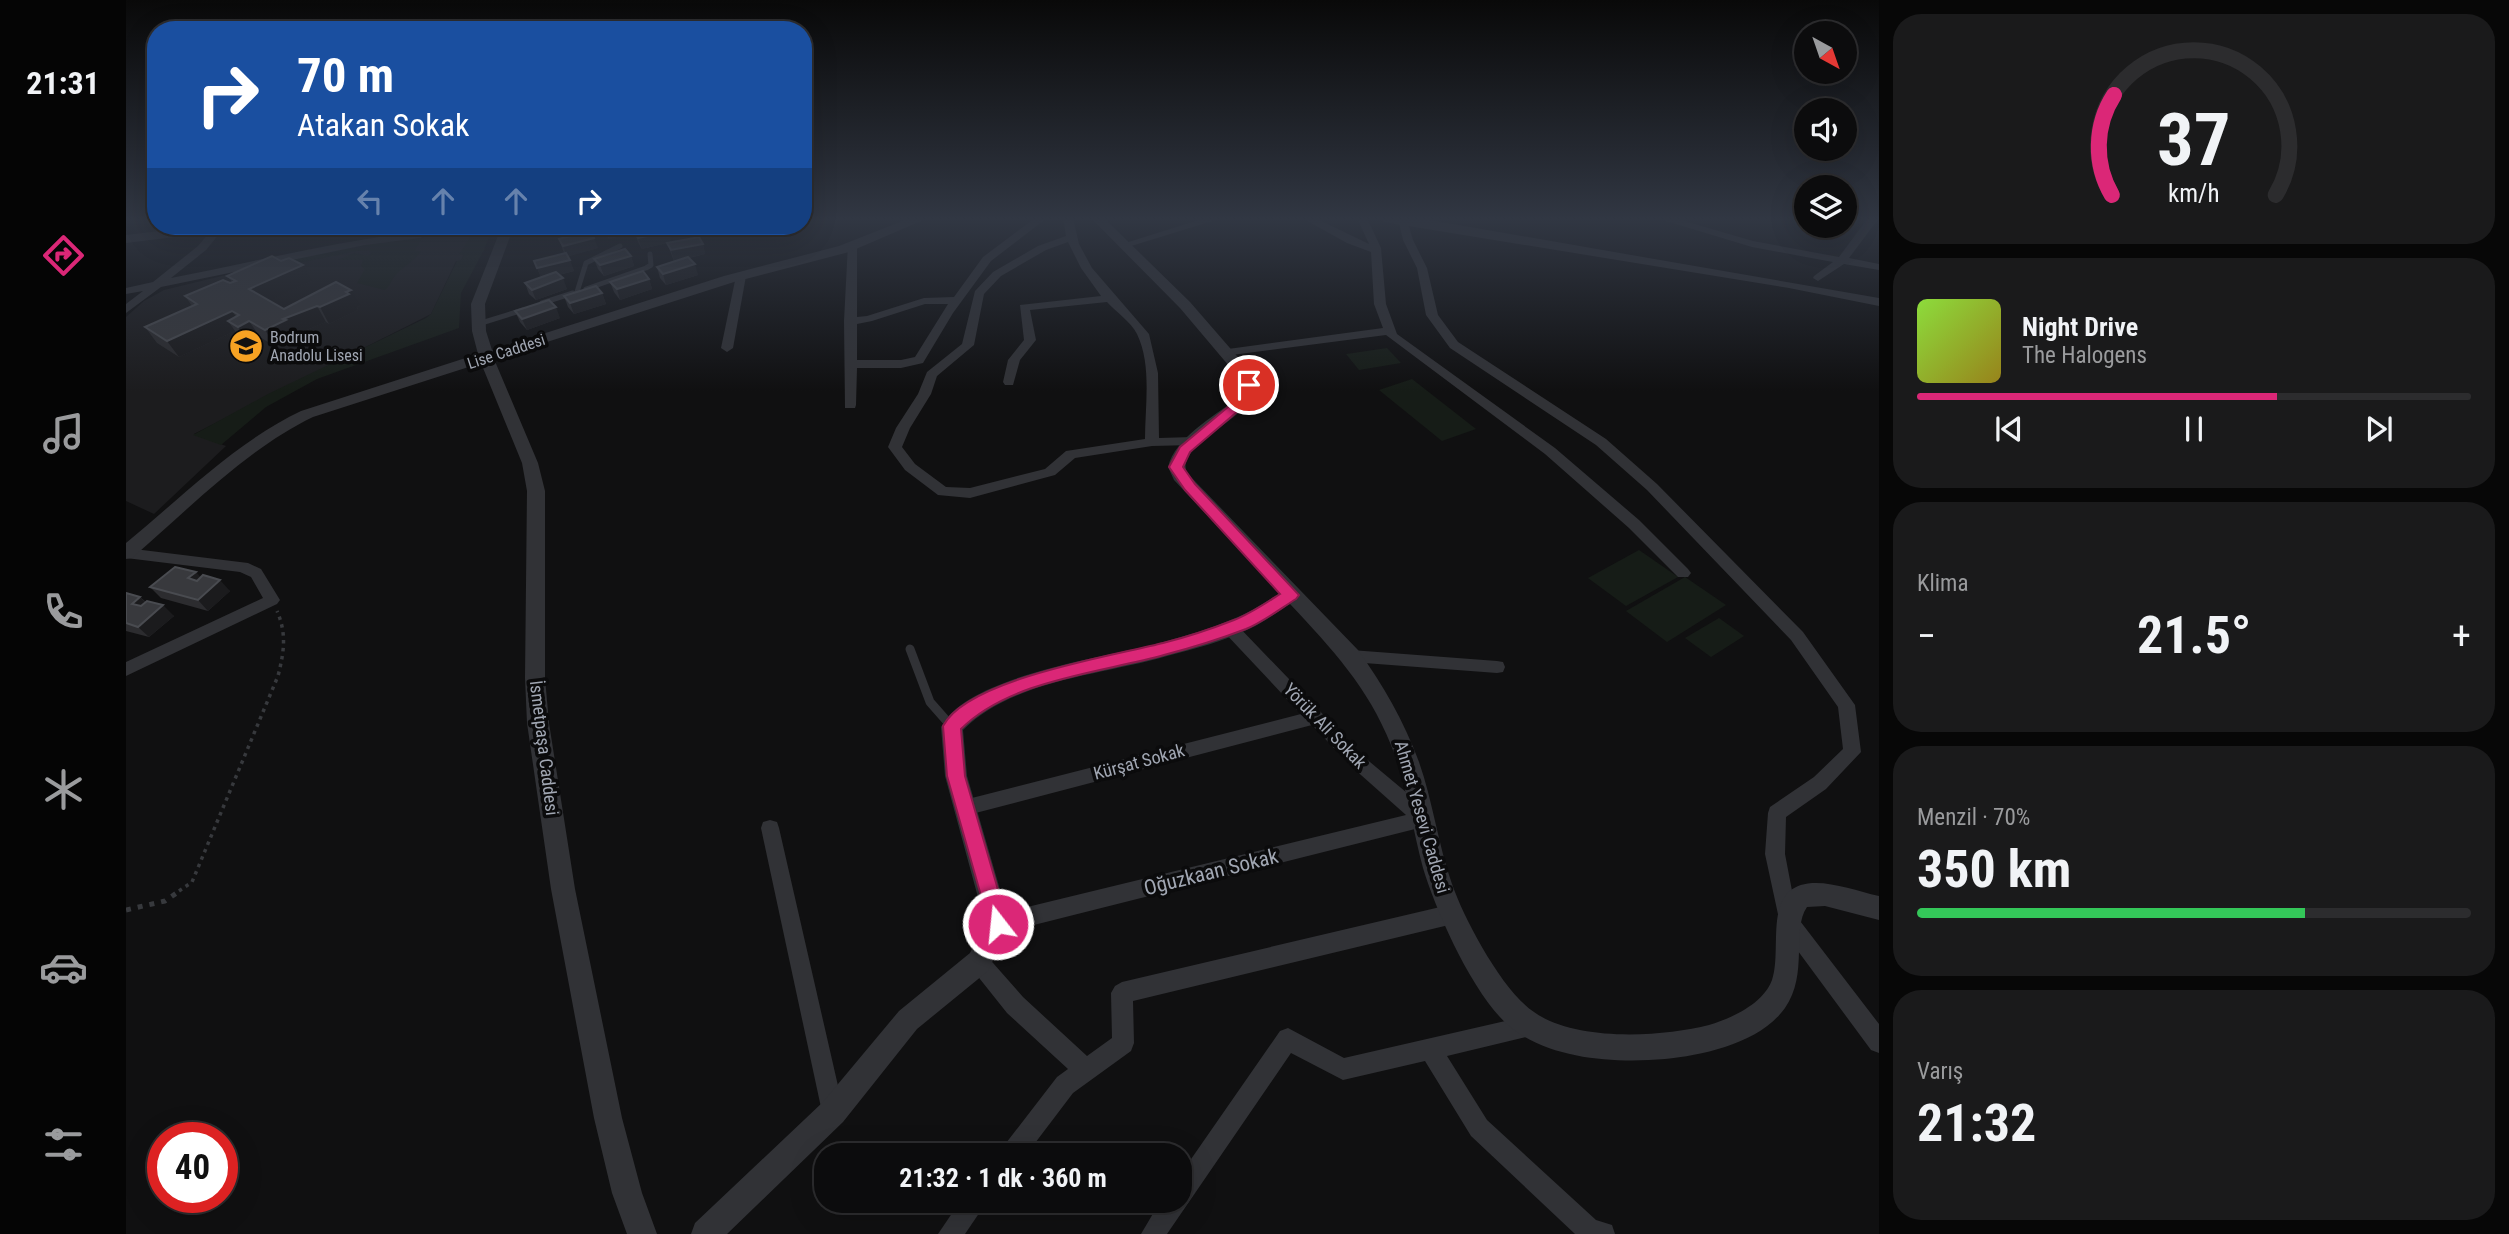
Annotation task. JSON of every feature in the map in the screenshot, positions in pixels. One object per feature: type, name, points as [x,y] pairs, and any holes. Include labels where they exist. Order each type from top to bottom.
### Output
[{"type":"street","points":[[126,310],[168,276]]},
{"type":"street","points":[[126,291],[202,276]]},
{"type":"street","name":"İsmetpaşa Caddesi","points":[[489,276],[481,296],[478,324],[485,358],[530,463],[536,491],[535,663],[538,723],[563,889],[608,1118],[642,1234]]},
{"type":"street","name":"Lise Caddesi","points":[[126,553],[252,447],[290,421],[321,408],[739,276]]},
{"type":"street","points":[[727,348],[741,276]]},
{"type":"street","points":[[850,405],[851,276]]},
{"type":"street","points":[[850,365],[901,364],[919,360],[974,276]]},
{"type":"street","points":[[995,276],[979,293],[968,345],[932,375],[929,390],[898,435],[895,447],[910,467],[943,492],[970,494],[1050,472],[1071,454],[1152,442],[1194,441]]},
{"type":"street","points":[[1092,276],[1143,332],[1150,357],[1152,442]]},
{"type":"street","name":"Ahmet Yesevi Caddesi","points":[[1153,276],[1228,353],[1248,378],[1247,394],[1241,403],[1194,441],[1178,459],[1176,467],[1180,476],[1351,656],[1381,702],[1402,744],[1446,899],[1501,997],[1516,1015],[1531,1026],[1597,1045],[1640,1048],[1693,1042],[1735,1028],[1761,1014],[1778,997],[1786,980],[1790,947],[1788,921]]},
{"type":"street","points":[[1378,276],[1381,306],[1392,336],[1550,450],[1634,524],[1684,573]]},
{"type":"street","points":[[1424,276],[1432,315],[1454,345],[1601,442],[1652,487],[1797,636],[1846,705],[1852,752],[1820,783],[1777,813],[1775,854],[1788,921],[1879,1042]]},
{"type":"street","points":[[1741,276],[1879,302]]},
{"type":"street","points":[[1801,276],[1879,289]]},
{"type":"street","points":[[1818,278],[1821,276]]},
{"type":"street","points":[[1009,382],[1014,360],[1030,340],[1024,307],[1110,298]]},
{"type":"street","points":[[850,321],[868,319],[925,301],[957,300]]},
{"type":"street","points":[[1228,353],[1390,331]]},
{"type":"street","points":[[126,553],[243,567],[256,573],[272,600],[126,669]]},
{"type":"street","points":[[706,1234],[833,1112],[908,1020],[979,962],[998,924],[956,776],[952,726],[972,707],[1008,690],[1068,672],[1166,649],[1242,624],[1291,595]]},
{"type":"street","name":"Yörük Ali Sokak","points":[[1230,628],[1358,762],[1424,819]]},
{"type":"street","points":[[1351,656],[1497,667]]},
{"type":"street","name":"Kürşat Sokak","points":[[964,807],[1315,717]]},
{"type":"street","name":"Oğuzkaan Sokak","points":[[998,924],[1424,819]]},
{"type":"street","points":[[770,828],[833,1112]]},
{"type":"street","points":[[1788,921],[1790,908],[1799,897],[1812,893],[1879,908]]},
{"type":"street","points":[[1020,1143],[1065,1085],[1123,1043],[1122,993],[1453,914]]},
{"type":"street","points":[[979,962],[1015,1005],[1086,1070]]},
{"type":"street","points":[[1192,1178],[1288,1039],[1343,1069],[1531,1026]]},
{"type":"street","points":[[1430,1049],[1479,1128],[1589,1230],[1603,1234]]},
{"type":"street","points":[[950,1234],[966,1213]]},
{"type":"street","points":[[1153,1234],[1167,1213]]},
{"type":"lane","points":[[577,292],[582,276]]},
{"type":"lane","points":[[540,304],[630,276]]},
{"type":"lane","points":[[478,324],[528,308]]},
{"type":"lane","points":[[910,649],[930,701],[938,714],[952,726]]},
{"type":"path","points":[[126,911],[165,901],[192,882],[278,676],[285,649],[284,627],[272,600]]},
{"type":"shaded area","name":"Bodrum Anadolu Lisesi","points":[[224,276],[449,276],[431,314],[194,434],[226,446],[154,514],[126,501],[126,317],[144,301],[164,290]]},
{"type":"shaded area","points":[[361,276],[396,276],[385,290],[357,283]]},
{"type":"shaded area","points":[[450,276],[470,276],[461,293],[459,328],[317,379],[266,407],[221,445],[193,435],[268,394],[431,314]]},
{"type":"shaded area","points":[[1387,348],[1401,363],[1359,370],[1346,354]]},
{"type":"shaded area","points":[[1412,379],[1476,429],[1442,441],[1379,390]]},
{"type":"shaded area","points":[[1639,550],[1678,577],[1626,606],[1588,578]]},
{"type":"shaded area","points":[[1685,577],[1726,605],[1667,642],[1626,611]]},
{"type":"shaded area","points":[[1719,618],[1744,636],[1711,657],[1685,638]]},
{"type":"building","points":[[227,276],[279,276],[249,289],[284,309],[336,282],[351,290],[346,292],[349,294],[283,319],[286,320],[265,330],[249,321],[238,327],[228,321],[239,315],[232,311],[167,341],[145,327],[197,304],[185,296],[223,280],[230,283],[236,281]]},
{"type":"building","points":[[546,276],[563,278],[532,290],[525,283]]},
{"type":"building","points":[[629,276],[646,276],[649,279],[617,289],[610,282]]},
{"type":"building","points":[[596,286],[602,293],[570,303],[564,296]]},
{"type":"building","points":[[549,300],[556,307],[522,319],[515,311]]},
{"type":"building","points":[[175,567],[196,572],[188,578],[197,581],[203,575],[220,580],[198,600],[150,587]]},
{"type":"building","points":[[126,593],[140,597],[132,604],[141,606],[147,601],[163,605],[138,627],[126,623]]},
{"type":"place","name":"Bodrum Anadolu Lisesi","points":[[246,346]]},
{"type":"route","points":[[998,924],[956,776],[952,726],[972,707],[1008,690],[1068,672],[1166,649],[1242,624],[1291,595],[1180,476],[1176,467],[1184,450],[1241,403],[1249,385]]}]
